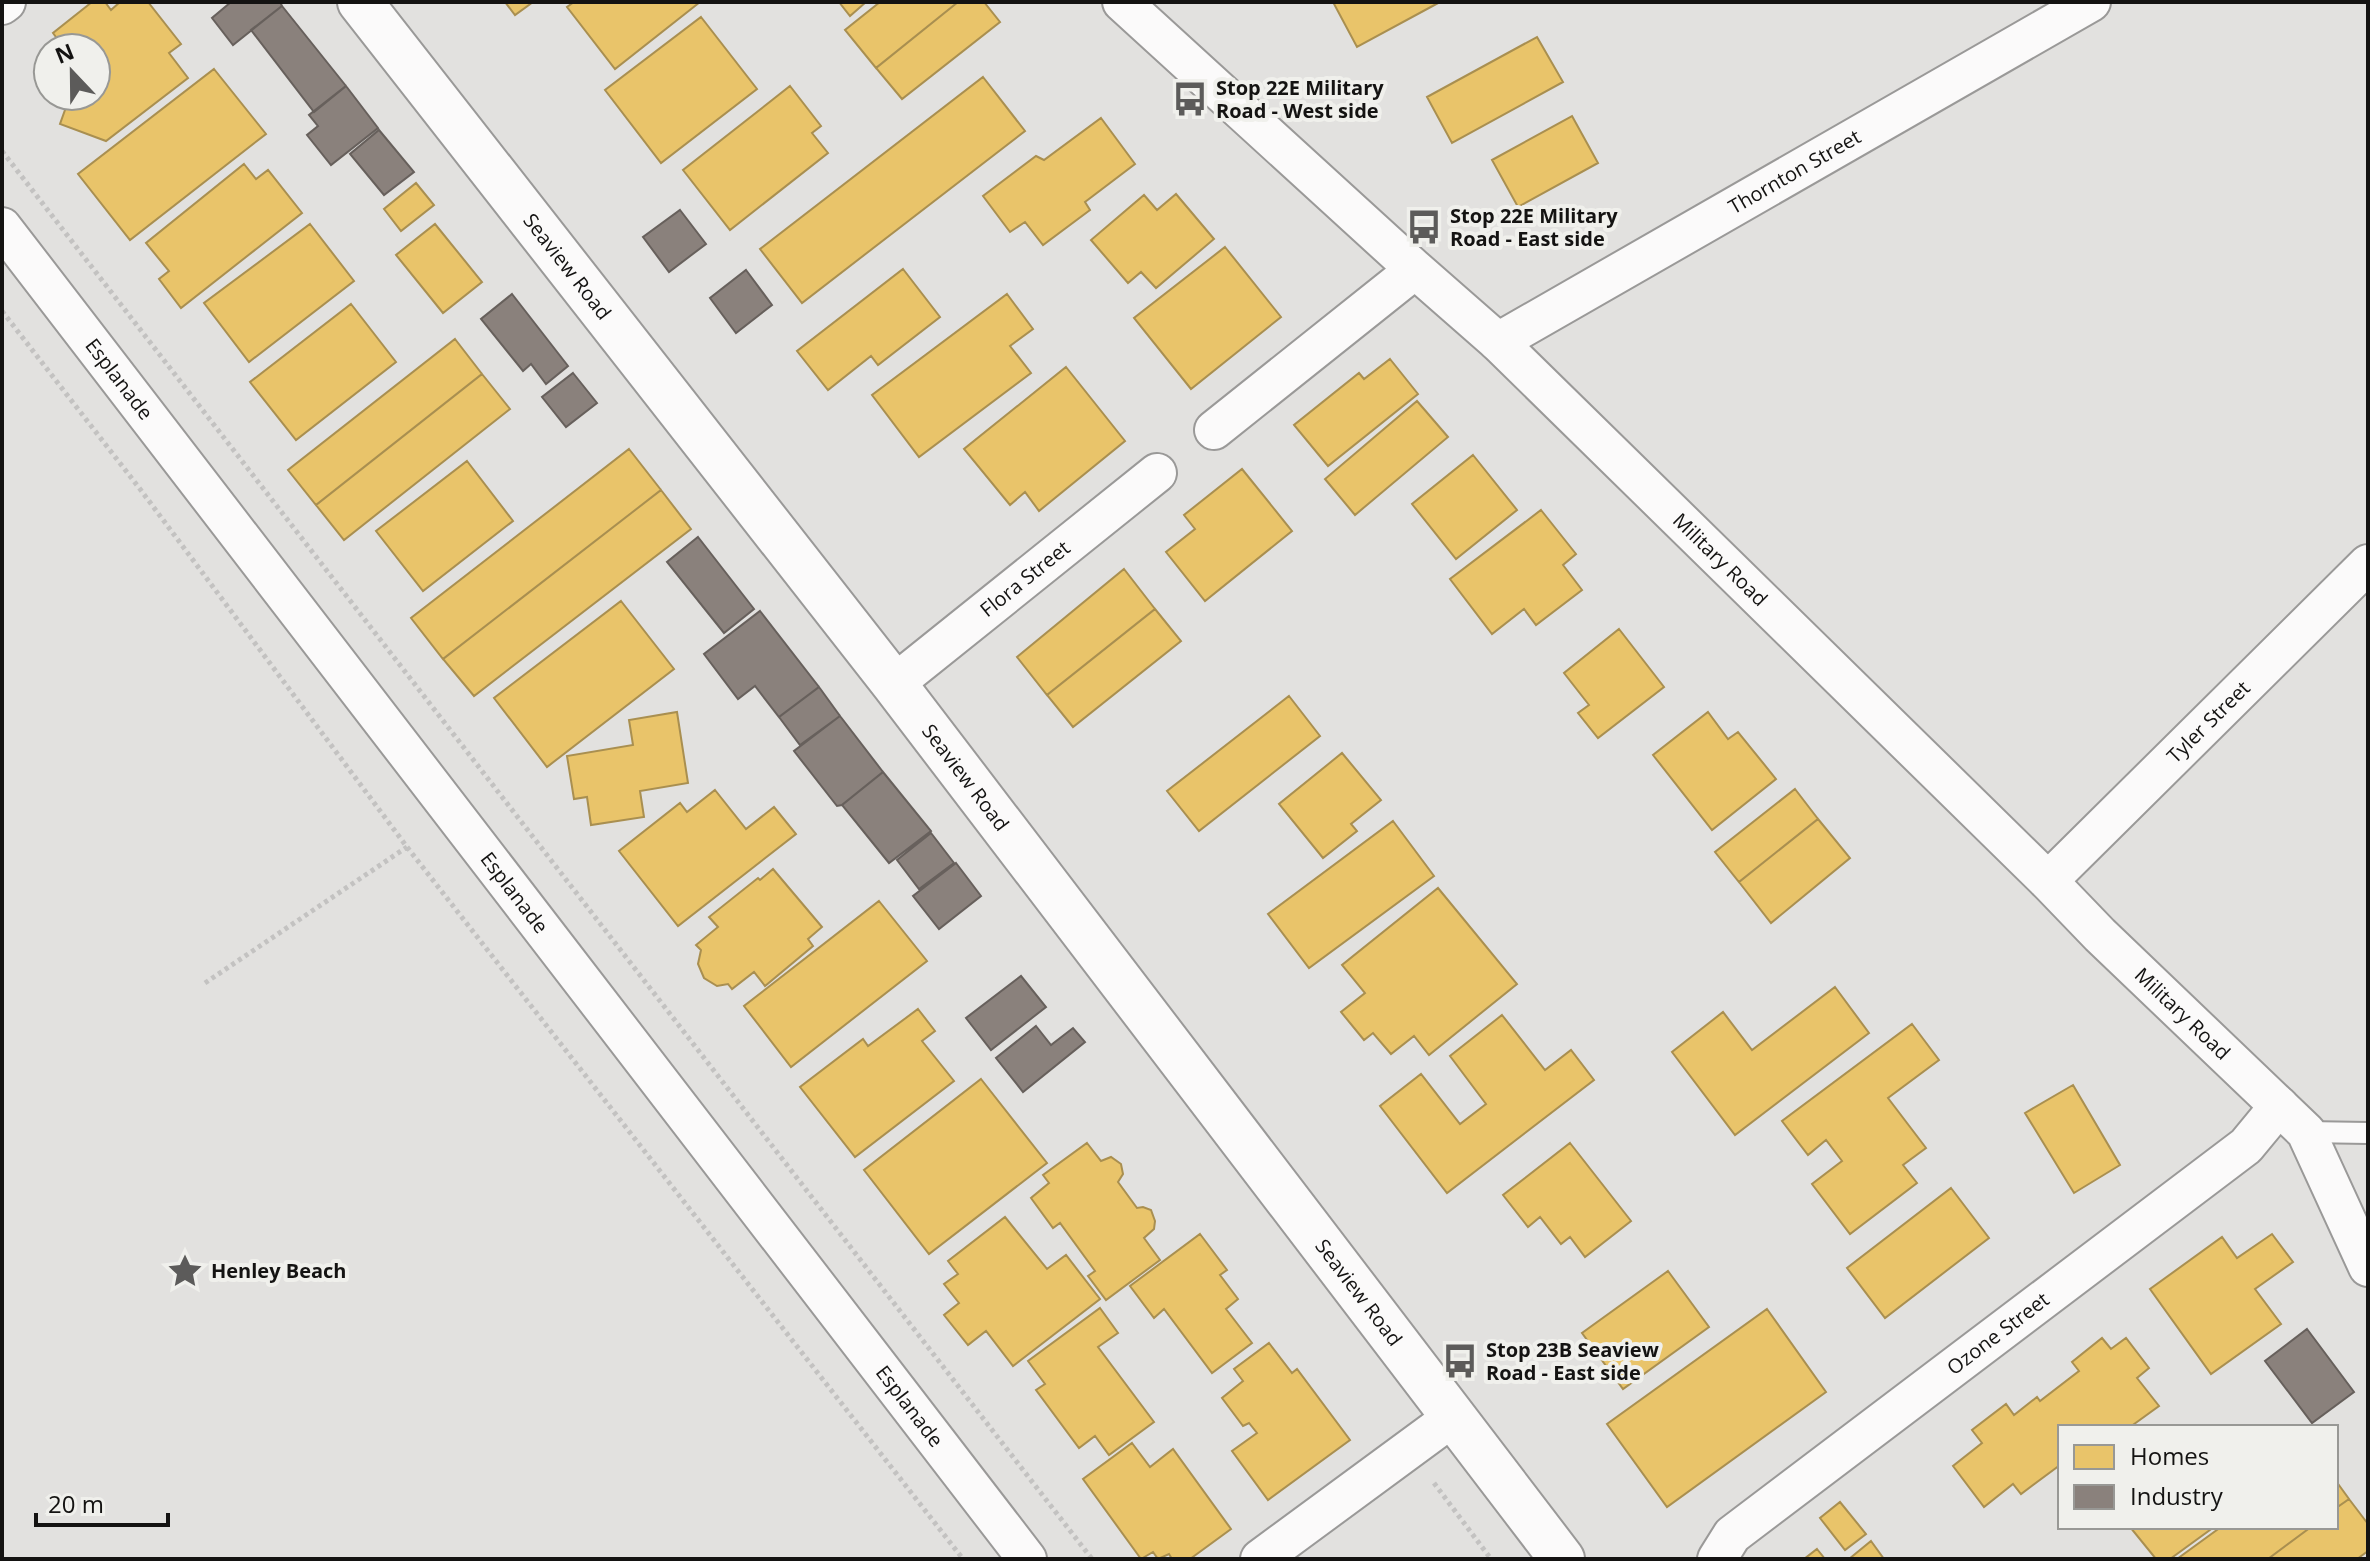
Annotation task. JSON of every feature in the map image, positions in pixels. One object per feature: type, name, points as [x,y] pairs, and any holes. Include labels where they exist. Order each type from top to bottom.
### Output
[{"type":"main road","name":"Seaview Road","points":[[360,2],[894,684],[1562,1559]]},
{"type":"street","name":"Military Road","points":[[1122,2],[1498,342],[2100,935],[2293,1119],[2368,1267]]},
{"type":"street","name":"Thornton Street","points":[[1498,342],[2091,2]]},
{"type":"street","name":"Esplanade","points":[[2,227],[1027,1559]]},
{"type":"street","points":[[1214,430],[1412,272],[1409,264]]},
{"type":"street","name":"Flora Street","points":[[894,684],[1157,473]]},
{"type":"street","name":"Tyler Street","points":[[2048,881],[2368,564]]},
{"type":"street","name":"Ozone Street","points":[[1725,1547],[2246,1146],[2293,1119]]},
{"type":"street","points":[[1260,1559],[1453,1417]]},
{"type":"lane","points":[[2293,1119],[2368,1133]]},
{"type":"path","points":[[2,151],[1092,1559]]},
{"type":"path","points":[[2,311],[140,489],[407,847],[963,1559]]},
{"type":"path","points":[[205,983],[407,847]]},
{"type":"path","points":[[1429,1476],[1491,1559]]},
{"type":"building: Homes","points":[[92,2],[105,2],[111,10],[120,2],[148,2],[181,44],[169,53],[188,78],[106,141],[60,124],[64,112],[112,112],[112,32],[54,32]]},
{"type":"building: Homes","points":[[505,2],[533,2],[515,15]]},
{"type":"building: Homes","points":[[574,2],[700,2],[615,69],[567,7]]},
{"type":"building: Homes","points":[[839,2],[866,2],[850,16]]},
{"type":"building: Homes","points":[[880,2],[958,2],[876,68],[845,30]]},
{"type":"building: Homes","points":[[958,2],[984,2],[1000,22],[902,99],[876,68]]},
{"type":"building: Homes","points":[[1333,2],[1440,2],[1357,47]]},
{"type":"building: Homes","points":[[701,17],[757,89],[661,163],[605,90]]},
{"type":"building: Homes","points":[[1537,37],[1563,82],[1452,143],[1427,97]]},
{"type":"building: Homes","points":[[214,69],[266,134],[130,240],[78,174]]},
{"type":"building: Homes","points":[[983,77],[1025,131],[802,303],[760,249]]},
{"type":"building: Homes","points":[[790,86],[821,126],[812,133],[828,153],[730,230],[683,170]]},
{"type":"building: Homes","points":[[1572,116],[1598,163],[1518,207],[1492,160]]},
{"type":"building: Homes","points":[[1101,118],[1135,164],[1085,202],[1090,210],[1043,245],[1025,222],[1010,232],[983,196],[1036,156],[1044,160]]},
{"type":"building: Homes","points":[[244,164],[256,179],[268,170],[302,213],[181,308],[159,279],[169,271],[146,243]]},
{"type":"building: Homes","points":[[416,183],[434,205],[401,231],[384,209]]},
{"type":"building: Homes","points":[[1176,194],[1214,239],[1156,288],[1141,272],[1128,283],[1091,240],[1144,195],[1157,210]]},
{"type":"building: Homes","points":[[310,224],[354,281],[249,362],[204,303]]},
{"type":"building: Homes","points":[[435,224],[482,282],[443,313],[396,255]]},
{"type":"building: Homes","points":[[1225,247],[1281,317],[1191,389],[1134,318]]},
{"type":"building: Homes","points":[[903,269],[940,317],[878,365],[871,356],[828,390],[797,351]]},
{"type":"building: Homes","points":[[1007,294],[1033,329],[1010,346],[1031,373],[919,457],[872,395]]},
{"type":"building: Homes","points":[[351,304],[396,362],[296,440],[250,382]]},
{"type":"building: Homes","points":[[455,339],[482,374],[316,505],[288,470]]},
{"type":"building: Homes","points":[[1390,359],[1418,394],[1328,466],[1294,425],[1359,373],[1364,379]]},
{"type":"building: Homes","points":[[1066,367],[1125,441],[1039,511],[1025,492],[1010,505],[964,449]]},
{"type":"building: Homes","points":[[482,374],[510,409],[344,540],[316,505]]},
{"type":"building: Homes","points":[[1417,401],[1448,437],[1355,515],[1325,479]]},
{"type":"building: Homes","points":[[629,449],[661,490],[443,659],[411,618]]},
{"type":"building: Homes","points":[[1473,455],[1517,510],[1456,559],[1412,504]]},
{"type":"building: Homes","points":[[467,461],[513,521],[423,591],[376,531]]},
{"type":"building: Homes","points":[[1242,469],[1292,531],[1205,601],[1166,552],[1195,529],[1184,515]]},
{"type":"building: Homes","points":[[661,490],[691,529],[474,696],[443,659]]},
{"type":"building: Homes","points":[[1541,510],[1576,554],[1563,565],[1582,590],[1536,625],[1524,609],[1492,634],[1450,579]]},
{"type":"building: Homes","points":[[1124,569],[1155,609],[1047,695],[1017,657]]},
{"type":"building: Homes","points":[[621,601],[674,669],[547,767],[494,698]]},
{"type":"building: Homes","points":[[1155,609],[1181,641],[1073,727],[1047,695]]},
{"type":"building: Homes","points":[[1619,629],[1664,687],[1598,738],[1578,713],[1589,705],[1564,673]]},
{"type":"building: Homes","points":[[1289,696],[1320,736],[1199,831],[1167,791]]},
{"type":"building: Homes","points":[[677,712],[688,783],[640,791],[644,817],[591,825],[587,797],[574,799],[567,756],[633,745],[629,720]]},
{"type":"building: Homes","points":[[1708,712],[1728,739],[1738,732],[1776,779],[1712,830],[1653,755]]},
{"type":"building: Homes","points":[[1342,753],[1381,800],[1351,824],[1357,831],[1323,858],[1279,804]]},
{"type":"building: Homes","points":[[1795,789],[1818,819],[1739,882],[1715,852]]},
{"type":"building: Homes","points":[[715,790],[746,829],[774,807],[796,834],[678,926],[619,851],[680,803],[687,812]]},
{"type":"building: Homes","points":[[1818,819],[1850,858],[1771,923],[1739,882]]},
{"type":"building: Homes","points":[[1393,821],[1434,876],[1309,968],[1268,914]]},
{"type":"building: Homes","points":[[773,869],[822,927],[808,939],[813,946],[765,986],[754,972],[732,989],[728,984],[717,986],[704,978],[698,964],[701,950],[696,945],[718,927],[709,917]]},
{"type":"building: Homes","points":[[1438,888],[1517,984],[1429,1055],[1414,1036],[1391,1054],[1373,1033],[1364,1040],[1341,1012],[1365,993],[1342,965]]},
{"type":"building: Homes","points":[[879,901],[927,961],[791,1067],[744,1006]]},
{"type":"building: Homes","points":[[1835,987],[1869,1033],[1735,1135],[1672,1052],[1723,1012],[1752,1050]]},
{"type":"building: Homes","points":[[918,1009],[935,1031],[922,1041],[954,1081],[855,1157],[800,1087],[863,1039],[868,1046]]},
{"type":"building: Homes","points":[[1502,1015],[1545,1070],[1571,1050],[1594,1080],[1447,1193],[1380,1106],[1421,1074],[1460,1124],[1486,1104],[1450,1056]]},
{"type":"building: Homes","points":[[1912,1024],[1939,1060],[1888,1098],[1926,1148],[1903,1165],[1917,1183],[1850,1234],[1812,1184],[1842,1161],[1826,1140],[1808,1155],[1782,1121]]},
{"type":"building: Homes","points":[[981,1079],[1047,1163],[929,1254],[864,1170]]},
{"type":"building: Homes","points":[[2073,1085],[2120,1165],[2074,1193],[2025,1113]]},
{"type":"building: Homes","points":[[1087,1143],[1101,1161],[1111,1157],[1121,1164],[1123,1174],[1118,1182],[1137,1208],[1151,1210],[1154,1229],[1144,1238],[1160,1260],[1106,1300],[1088,1276],[1095,1271],[1060,1223],[1053,1228],[1031,1198],[1049,1183],[1043,1175]]},
{"type":"building: Homes","points":[[1570,1143],[1631,1221],[1585,1257],[1570,1237],[1561,1244],[1540,1217],[1528,1227],[1503,1195]]},
{"type":"building: Homes","points":[[1951,1188],[1989,1238],[1885,1318],[1847,1268]]},
{"type":"building: Homes","points":[[1005,1217],[1047,1269],[1066,1255],[1100,1299],[1013,1366],[986,1331],[968,1345],[944,1315],[959,1303],[944,1284],[958,1274],[948,1261]]},
{"type":"building: Homes","points":[[1200,1234],[1227,1270],[1220,1275],[1238,1299],[1226,1309],[1252,1343],[1212,1373],[1164,1309],[1154,1318],[1130,1286]]},
{"type":"building: Homes","points":[[2272,1234],[2293,1262],[2255,1289],[2281,1324],[2211,1374],[2150,1289],[2222,1237],[2237,1258]]},
{"type":"building: Homes","points":[[1668,1271],[1709,1327],[1623,1389],[1582,1333]]},
{"type":"building: Homes","points":[[1100,1308],[1118,1333],[1098,1347],[1154,1422],[1109,1455],[1095,1436],[1079,1448],[1036,1390],[1045,1384],[1028,1361]]},
{"type":"building: Homes","points":[[1767,1309],[1826,1392],[1667,1507],[1607,1424]]},
{"type":"building: Homes","points":[[2102,1338],[2111,1349],[2126,1338],[2149,1368],[2137,1378],[2159,1406],[2133,1425],[2058,1425],[2058,1466],[2021,1494],[2013,1484],[1984,1507],[1953,1466],[1982,1443],[1972,1430],[2006,1404],[2014,1415],[2037,1397],[2040,1401],[2079,1371],[2072,1362]]},
{"type":"building: Homes","points":[[1269,1343],[1292,1373],[1297,1369],[1350,1440],[1268,1500],[1232,1451],[1257,1433],[1249,1423],[1243,1426],[1222,1398],[1243,1381],[1234,1369]]},
{"type":"building: Homes","points":[[1132,1443],[1150,1467],[1173,1449],[1231,1529],[1190,1559],[1172,1559],[1169,1554],[1158,1559],[1153,1552],[1141,1559],[1083,1479]]},
{"type":"building: Homes","points":[[2338,1484],[2349,1499],[2338,1507]]},
{"type":"building: Homes","points":[[2349,1499],[2368,1524],[2368,1551],[2357,1559],[2268,1559],[2308,1529],[2338,1529],[2338,1507]]},
{"type":"building: Homes","points":[[1840,1502],[1866,1534],[1845,1550],[1820,1518]]},
{"type":"building: Homes","points":[[2132,1529],[2211,1529],[2170,1559],[2156,1559]]},
{"type":"building: Homes","points":[[2218,1529],[2308,1529],[2268,1559],[2177,1559]]},
{"type":"building: Homes","points":[[1871,1541],[1884,1559],[1849,1559]]},
{"type":"building: Homes","points":[[1817,1549],[1825,1559],[1804,1559]]},
{"type":"building: Industry","points":[[231,2],[280,2],[282,6],[233,45],[212,18]]},
{"type":"building: Industry","points":[[282,6],[346,86],[314,112],[251,30]]},
{"type":"building: Industry","points":[[346,86],[378,128],[331,165],[307,135],[318,126],[309,115]]},
{"type":"building: Industry","points":[[379,130],[414,172],[384,195],[350,154]]},
{"type":"building: Industry","points":[[680,210],[706,244],[669,272],[643,237]]},
{"type":"building: Industry","points":[[746,270],[772,305],[736,333],[710,298]]},
{"type":"building: Industry","points":[[512,294],[568,366],[546,384],[531,364],[523,371],[481,319]]},
{"type":"building: Industry","points":[[573,373],[597,403],[566,427],[542,397]]},
{"type":"building: Industry","points":[[698,537],[754,609],[724,633],[667,562]]},
{"type":"building: Industry","points":[[760,611],[819,687],[779,717],[755,686],[738,699],[704,654]]},
{"type":"building: Industry","points":[[819,687],[840,716],[800,745],[779,717]]},
{"type":"building: Industry","points":[[840,716],[883,772],[837,806],[794,751]]},
{"type":"building: Industry","points":[[883,772],[931,831],[889,863],[842,805]]},
{"type":"building: Industry","points":[[931,833],[954,863],[919,889],[897,860]]},
{"type":"building: Industry","points":[[956,863],[981,896],[939,929],[913,896]]},
{"type":"building: Industry","points":[[1021,976],[1046,1007],[991,1050],[966,1018]]},
{"type":"building: Industry","points":[[1036,1026],[1051,1045],[1073,1028],[1085,1042],[1023,1092],[996,1058]]},
{"type":"building: Industry","points":[[2307,1329],[2354,1392],[2312,1423],[2265,1361]]},
{"type":"place","name":"Stop 22E Military Road - West side","points":[[1190,99]]},
{"type":"place","name":"Stop 22E Military Road - East side","points":[[1424,227]]},
{"type":"place","name":"Henley Beach","points":[[185,1271]]},
{"type":"place","name":"Stop 23B Seaview Road - East side","points":[[1460,1361]]}]
